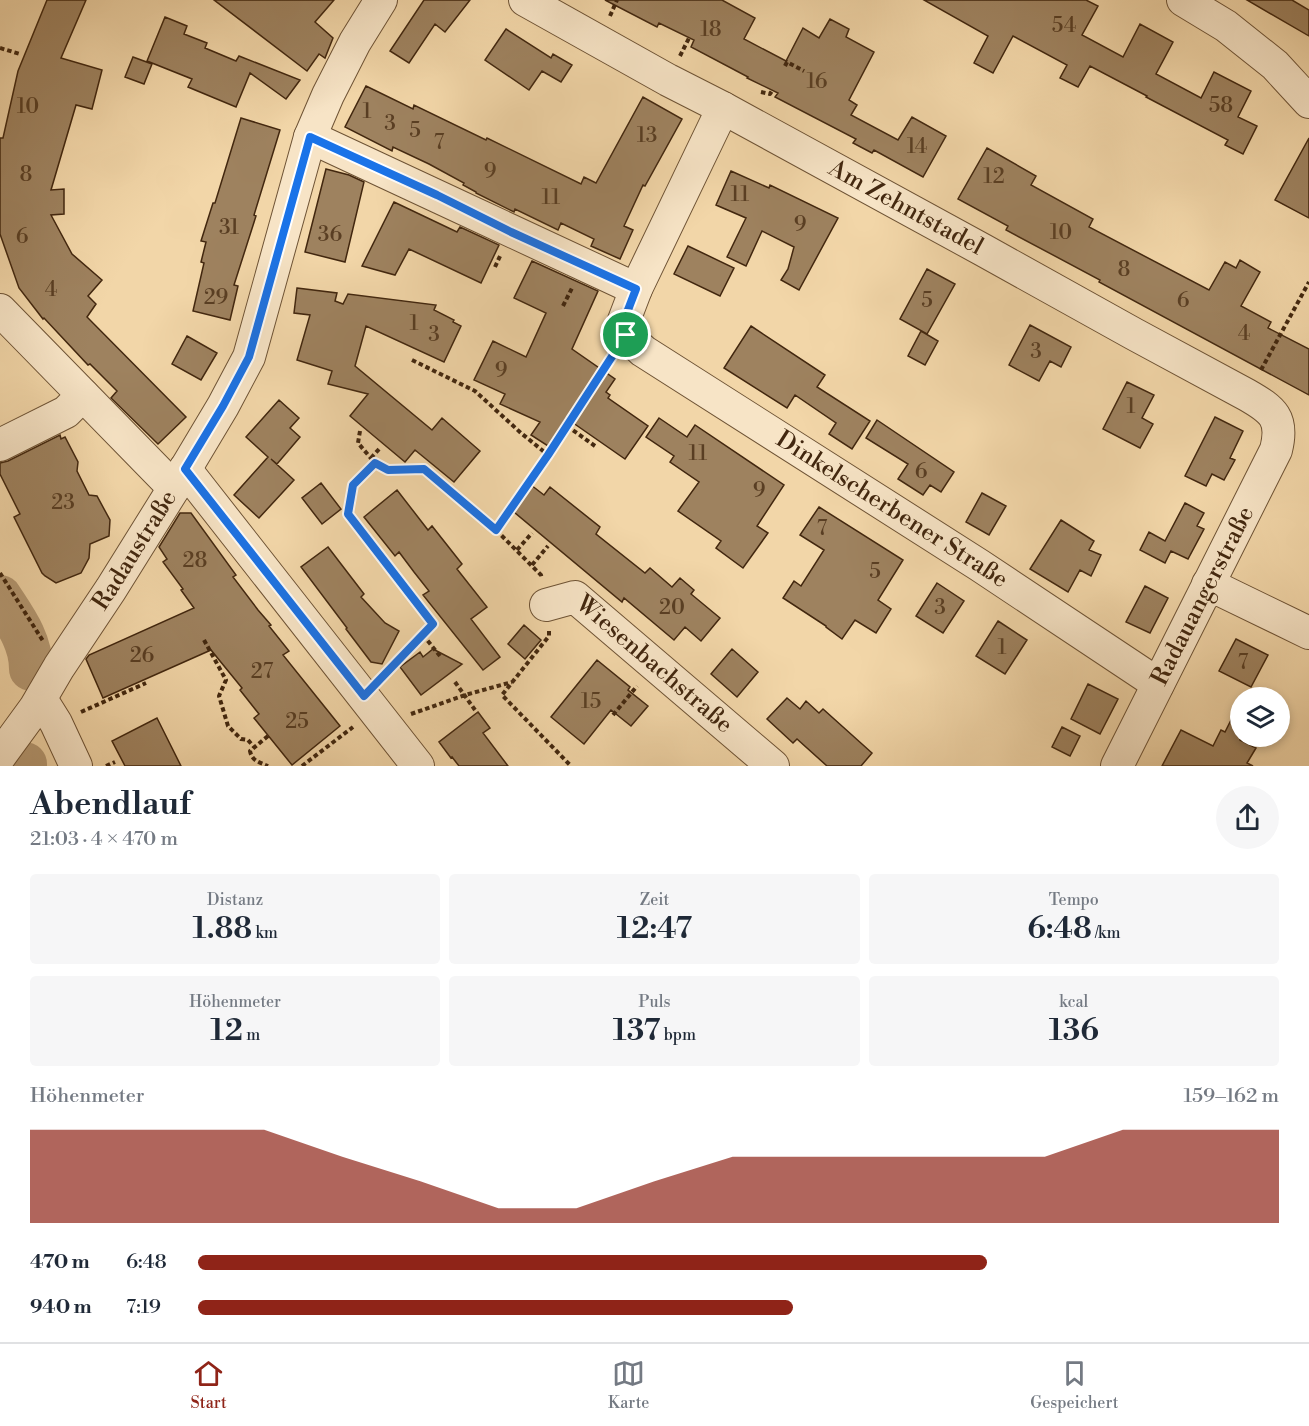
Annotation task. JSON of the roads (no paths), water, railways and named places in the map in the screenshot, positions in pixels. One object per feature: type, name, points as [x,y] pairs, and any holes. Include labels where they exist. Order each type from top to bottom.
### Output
[{"type":"street","name":"Radaustraße","points":[[0,756],[44,710],[59,667],[180,478],[249,357],[310,137],[355,42],[381,0]]},
{"type":"street","name":"Am Zehntstadel","points":[[525,0],[1247,394],[1265,405],[1278,423]]},
{"type":"street","points":[[1183,0],[1226,26],[1275,65],[1309,102]]},
{"type":"street","points":[[310,137],[636,289],[723,108]]},
{"type":"street","name":"Dinkelscherbener Straße","points":[[636,289],[623,323],[626,335],[643,351],[979,566],[1158,684]]},
{"type":"street","points":[[0,310],[83,395],[180,478],[418,766]]},
{"type":"street","points":[[0,445],[66,412],[83,395]]},
{"type":"street","name":"Radauangerstraße","points":[[1117,766],[1276,450],[1280,436],[1278,423]]},
{"type":"street","points":[[1208,584],[1309,633]]},
{"type":"street","name":"Wiesenbachstraße","points":[[546,605],[575,597],[773,766]]},
{"type":"street","points":[[44,710],[76,766]]},
{"type":"waterway","points":[[0,597],[25,640],[31,669]]}]
